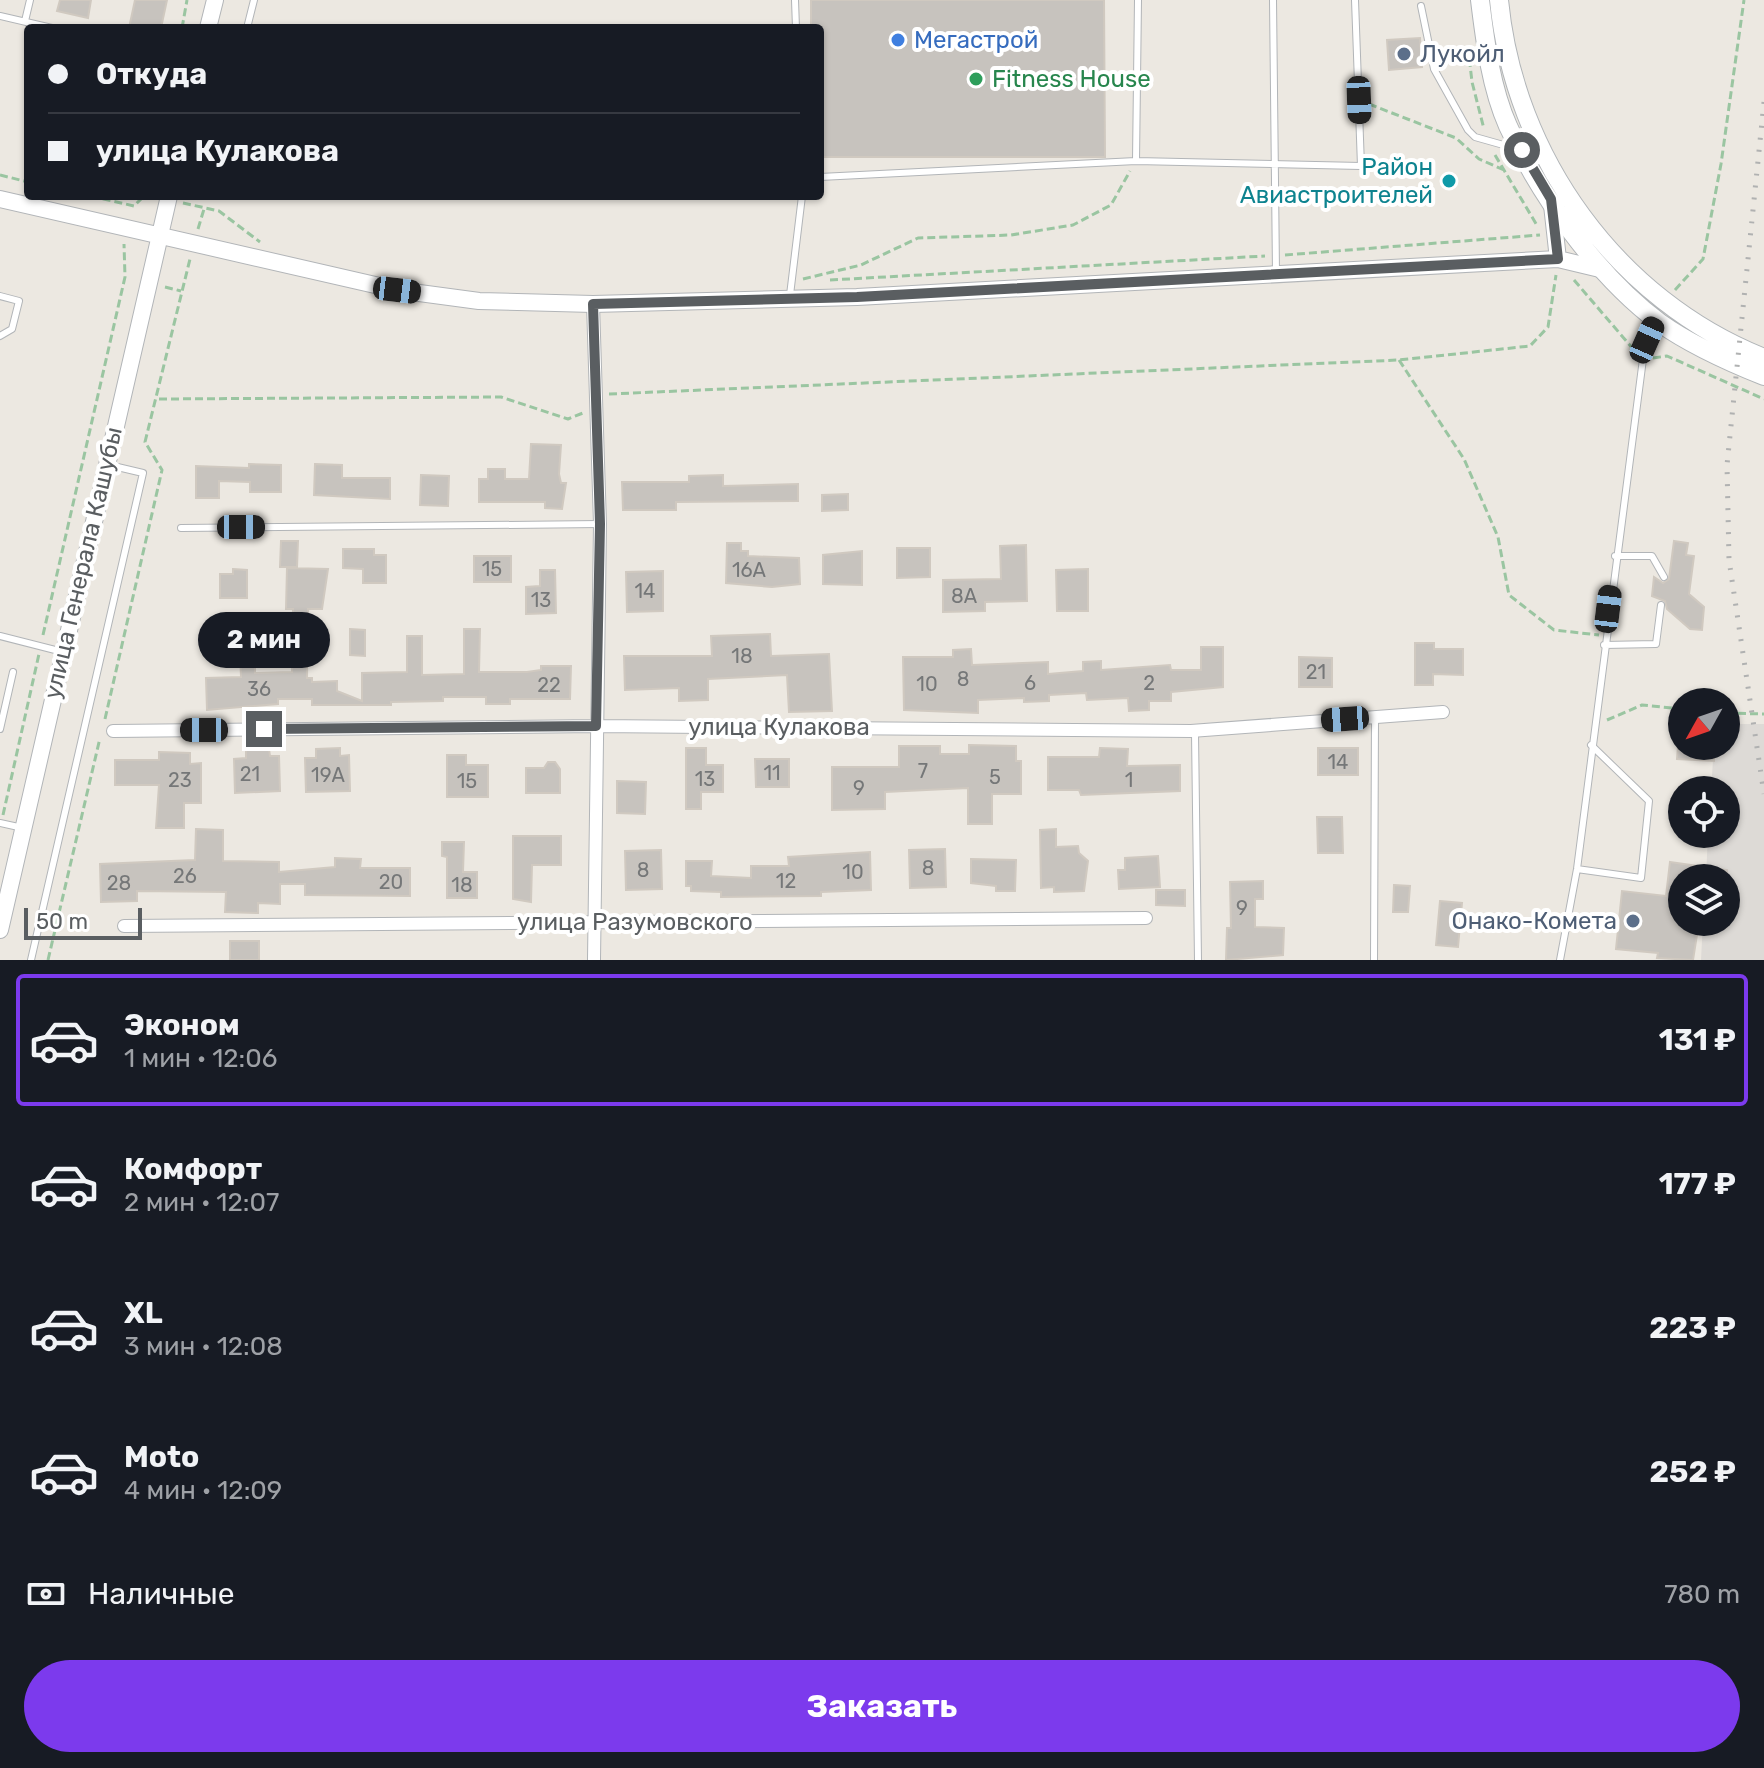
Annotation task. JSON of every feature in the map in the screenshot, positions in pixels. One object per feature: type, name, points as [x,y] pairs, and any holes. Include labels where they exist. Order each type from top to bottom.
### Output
[{"type":"main road","points":[[1480,0],[1489,63],[1507,124],[1551,199],[1604,270],[1619,288],[1660,312],[1726,360],[1764,376]]},
{"type":"main road","points":[[1499,0],[1521,104],[1556,178],[1587,223],[1660,312],[1764,358]]},
{"type":"street","points":[[209,24],[215,0]]},
{"type":"street","points":[[0,199],[159,238],[397,290],[479,301],[593,304],[1276,264],[1558,259],[1604,270]]},
{"type":"street","points":[[1551,199],[1558,259]]},
{"type":"street","name":"улица Генерала Кашубы","points":[[0,930],[3,899],[23,828],[168,200]]},
{"type":"street","points":[[593,304],[599,395],[600,524],[594,960]]},
{"type":"street","name":"улица Кулакова","points":[[113,731],[596,726],[1191,731],[1443,712]]},
{"type":"street","name":"улица Разумовского","points":[[124,926],[1146,918]]},
{"type":"lane","points":[[25,21],[30,0]]},
{"type":"lane","points":[[248,24],[254,0]]},
{"type":"lane","points":[[795,0],[796,24]]},
{"type":"lane","points":[[1136,161],[1138,0]]},
{"type":"lane","points":[[1273,0],[1276,264]]},
{"type":"lane","points":[[824,177],[1136,161],[1361,166],[1355,0]]},
{"type":"lane","points":[[1421,6],[1434,69],[1468,130],[1489,142],[1522,150]]},
{"type":"lane","points":[[0,16],[37,24]]},
{"type":"lane","points":[[791,291],[802,200]]},
{"type":"lane","points":[[0,296],[19,301],[12,329],[0,336]]},
{"type":"lane","points":[[1560,960],[1577,869],[1615,556],[1643,359],[1660,312]]},
{"type":"lane","points":[[31,960],[143,473],[105,465]]},
{"type":"lane","points":[[181,528],[600,524]]},
{"type":"lane","points":[[1615,556],[1652,556],[1664,577]]},
{"type":"lane","points":[[1604,645],[1656,644],[1661,605]]},
{"type":"lane","points":[[0,636],[63,652]]},
{"type":"lane","points":[[0,729],[13,672]]},
{"type":"lane","points":[[1374,960],[1375,717]]},
{"type":"lane","points":[[1195,733],[1198,960]]},
{"type":"lane","points":[[1577,869],[1641,878],[1649,801],[1591,745]]},
{"type":"lane","points":[[0,823],[23,828]]},
{"type":"path","points":[[183,24],[187,0]]},
{"type":"path","points":[[1660,312],[1703,259],[1721,164],[1744,0]]},
{"type":"path","points":[[1359,100],[1456,138],[1479,159],[1504,170]]},
{"type":"path","points":[[791,291],[861,265],[918,238],[1011,235],[1073,225],[1111,205],[1136,161]]},
{"type":"path","points":[[0,175],[24,181]]},
{"type":"path","points":[[108,200],[134,206]]},
{"type":"path","points":[[0,823],[125,277],[124,245],[134,206],[140,200]]},
{"type":"path","points":[[176,200],[219,211],[265,246]]},
{"type":"path","points":[[791,291],[1276,264],[1543,235]]},
{"type":"path","points":[[159,399],[501,397],[568,419],[588,410],[599,395],[1399,360],[1530,346],[1548,327],[1558,259]]},
{"type":"path","points":[[1399,360],[1464,459],[1498,537],[1509,595],[1554,630],[1605,635]]},
{"type":"path","points":[[1593,728],[1642,705],[1668,708]]},
{"type":"path","points":[[1740,713],[1764,714]]},
{"type":"shaded area","points":[[1740,724],[1764,724],[1764,960],[1701,960],[1702,936],[1740,936],[1740,864],[1707,864],[1707,848],[1740,848],[1740,776],[1712,776],[1713,760],[1740,760]]},
{"type":"building","points":[[60,0],[91,0],[88,18],[57,11]]},
{"type":"building","points":[[135,0],[167,0],[162,24],[130,24]]},
{"type":"building","points":[[811,0],[1104,0],[1105,157],[824,157],[824,24],[811,24]]},
{"type":"building","name":"Лукойл","points":[[1420,38],[1422,67],[1389,70],[1387,40]]},
{"type":"building","points":[[531,444],[561,445],[559,474],[561,483],[566,483],[562,509],[545,508],[545,502],[479,502],[479,479],[488,479],[488,469],[505,469],[505,479],[529,479]]},
{"type":"building","points":[[249,464],[281,465],[281,492],[250,492],[250,482],[219,481],[219,498],[196,498],[196,466],[249,468]]},
{"type":"building","points":[[315,464],[342,465],[342,478],[390,478],[390,499],[314,495]]},
{"type":"building","points":[[421,475],[449,476],[448,506],[420,505]]},
{"type":"building","points":[[723,475],[723,486],[798,484],[798,501],[676,502],[676,510],[623,510],[622,482],[689,482],[689,476]]},
{"type":"building","points":[[848,494],[848,510],[822,511],[822,495]]},
{"type":"building","points":[[281,541],[298,541],[297,567],[280,567]]},
{"type":"building","points":[[1674,541],[1688,543],[1686,555],[1694,556],[1689,594],[1704,607],[1702,630],[1690,629],[1667,609],[1665,601],[1652,596],[1654,577],[1663,583],[1669,579]]},
{"type":"building","points":[[727,543],[741,543],[741,551],[748,551],[748,556],[799,558],[800,584],[772,587],[726,583]]},
{"type":"building","points":[[1026,545],[1027,601],[985,602],[985,611],[943,612],[943,580],[1001,579],[1000,546]]},
{"type":"building","points":[[897,548],[930,548],[930,577],[897,578]]},
{"type":"building","points":[[343,549],[374,549],[374,555],[386,555],[386,583],[363,583],[363,569],[343,568]]},
{"type":"building","points":[[862,551],[862,585],[823,584],[823,555]]},
{"type":"building","points":[[474,556],[511,556],[511,582],[474,582]]},
{"type":"building","points":[[287,568],[328,569],[322,609],[308,609],[307,678],[312,678],[312,682],[337,681],[337,691],[362,701],[362,673],[407,672],[407,636],[422,636],[422,675],[464,674],[464,629],[480,629],[479,672],[527,672],[541,670],[541,666],[571,666],[570,699],[510,699],[510,704],[486,704],[486,697],[443,697],[443,701],[391,702],[391,705],[312,705],[312,699],[278,699],[278,704],[207,710],[206,678],[241,677],[240,652],[207,652],[207,637],[255,637],[255,673],[292,672],[293,609],[286,609]]},
{"type":"building","points":[[233,569],[247,570],[247,598],[220,598],[220,574],[233,574]]},
{"type":"building","points":[[1088,569],[1088,611],[1057,611],[1056,570]]},
{"type":"building","points":[[540,570],[555,570],[556,613],[526,614],[526,587],[540,586]]},
{"type":"building","points":[[663,571],[663,611],[627,612],[626,572]]},
{"type":"building","points":[[350,629],[365,630],[365,656],[350,655]]},
{"type":"building","points":[[770,634],[771,656],[829,654],[832,711],[789,712],[787,675],[708,679],[708,700],[679,701],[679,688],[625,690],[624,656],[712,656],[711,636]]},
{"type":"building","points":[[1415,643],[1434,643],[1434,649],[1463,649],[1463,675],[1433,674],[1433,685],[1415,685]]},
{"type":"building","points":[[1201,647],[1223,647],[1223,687],[1171,692],[1171,701],[1149,701],[1149,710],[1129,711],[1128,698],[1087,700],[1086,693],[1049,695],[1049,701],[1024,702],[1024,698],[978,700],[978,713],[904,710],[903,657],[953,657],[953,650],[971,649],[972,665],[1048,662],[1048,674],[1083,671],[1083,662],[1101,661],[1101,670],[1170,665],[1171,670],[1201,670]]},
{"type":"building","points":[[1299,657],[1332,658],[1332,687],[1299,687]]},
{"type":"building","points":[[969,745],[1016,746],[1016,761],[1021,761],[1021,794],[992,794],[992,824],[968,824],[968,788],[885,792],[885,809],[832,810],[832,767],[899,767],[899,746],[940,746],[940,754],[969,754]]},
{"type":"building","points":[[340,748],[340,756],[349,755],[350,791],[306,792],[305,758],[316,758],[316,749]]},
{"type":"building","points":[[686,748],[706,748],[706,765],[723,765],[723,792],[701,792],[701,809],[686,809]]},
{"type":"building","points":[[1100,748],[1128,749],[1127,766],[1180,765],[1180,791],[1081,795],[1079,790],[1048,790],[1048,757],[1099,757]]},
{"type":"building","points":[[1318,748],[1358,748],[1358,775],[1318,775]]},
{"type":"building","points":[[246,749],[269,749],[270,756],[279,756],[280,791],[235,793],[234,759],[246,758]]},
{"type":"building","points":[[159,752],[190,753],[190,764],[201,763],[201,803],[184,803],[184,828],[156,828],[159,785],[115,785],[115,760],[159,760]]},
{"type":"building","points":[[447,755],[466,755],[466,765],[488,765],[488,797],[447,797]]},
{"type":"building","points":[[755,759],[789,759],[789,787],[756,787]]},
{"type":"building","points":[[548,762],[555,762],[560,769],[560,793],[526,793],[526,768],[544,768]]},
{"type":"building","points":[[617,781],[646,782],[645,814],[617,813]]},
{"type":"building","points":[[1317,817],[1342,817],[1343,853],[1318,853]]},
{"type":"building","points":[[196,829],[223,830],[223,861],[279,862],[279,872],[335,867],[335,858],[361,859],[360,868],[410,868],[410,896],[305,895],[305,884],[280,884],[280,904],[258,903],[258,913],[225,912],[226,892],[137,891],[137,901],[101,902],[100,864],[195,860]]},
{"type":"building","points":[[1056,829],[1056,847],[1078,846],[1079,853],[1088,861],[1084,891],[1054,892],[1054,887],[1041,888],[1040,830]]},
{"type":"building","points":[[513,836],[561,836],[561,865],[532,865],[531,902],[513,899]]},
{"type":"building","points":[[442,842],[464,842],[463,872],[477,872],[477,898],[447,898],[447,857],[442,856]]},
{"type":"building","points":[[945,849],[946,887],[910,888],[909,850]]},
{"type":"building","points":[[661,850],[662,889],[626,890],[625,851]]},
{"type":"building","points":[[870,852],[871,890],[821,892],[821,896],[721,897],[721,892],[691,891],[691,886],[686,886],[686,861],[712,861],[711,876],[751,878],[751,866],[789,866],[788,857]]},
{"type":"building","points":[[1158,856],[1160,887],[1119,889],[1118,870],[1125,870],[1125,858]]},
{"type":"building","points":[[971,859],[1016,860],[1015,891],[996,891],[996,886],[971,883]]},
{"type":"building","points":[[1668,879],[1668,936],[1697,936],[1693,960],[1657,958],[1658,953],[1616,949],[1622,891],[1666,896]]},
{"type":"building","points":[[1263,881],[1263,899],[1255,899],[1255,927],[1284,928],[1283,955],[1226,960],[1227,928],[1231,928],[1230,882]]},
{"type":"building","points":[[1394,885],[1410,886],[1408,912],[1393,912]]},
{"type":"building","points":[[1156,890],[1185,890],[1185,906],[1156,905]]},
{"type":"building","points":[[1440,901],[1462,903],[1458,947],[1436,945]]},
{"type":"building","points":[[230,941],[259,941],[259,960],[230,960]]},
{"type":"railway","points":[[1764,102],[1727,465],[1729,560],[1764,794]]},
{"type":"place","name":"Мегастрой","points":[[898,40]]},
{"type":"place","name":"Лукойл","points":[[1404,54]]},
{"type":"place","name":"Fitness House","points":[[976,79]]},
{"type":"place","name":"Район Авиастроителей","points":[[1449,181]]},
{"type":"place","name":"Онако-Комета","points":[[1633,921]]},
{"type":"route","points":[[264,729],[596,726],[600,524],[599,395],[593,304],[857,297],[1558,259],[1551,199],[1522,150]]}]
